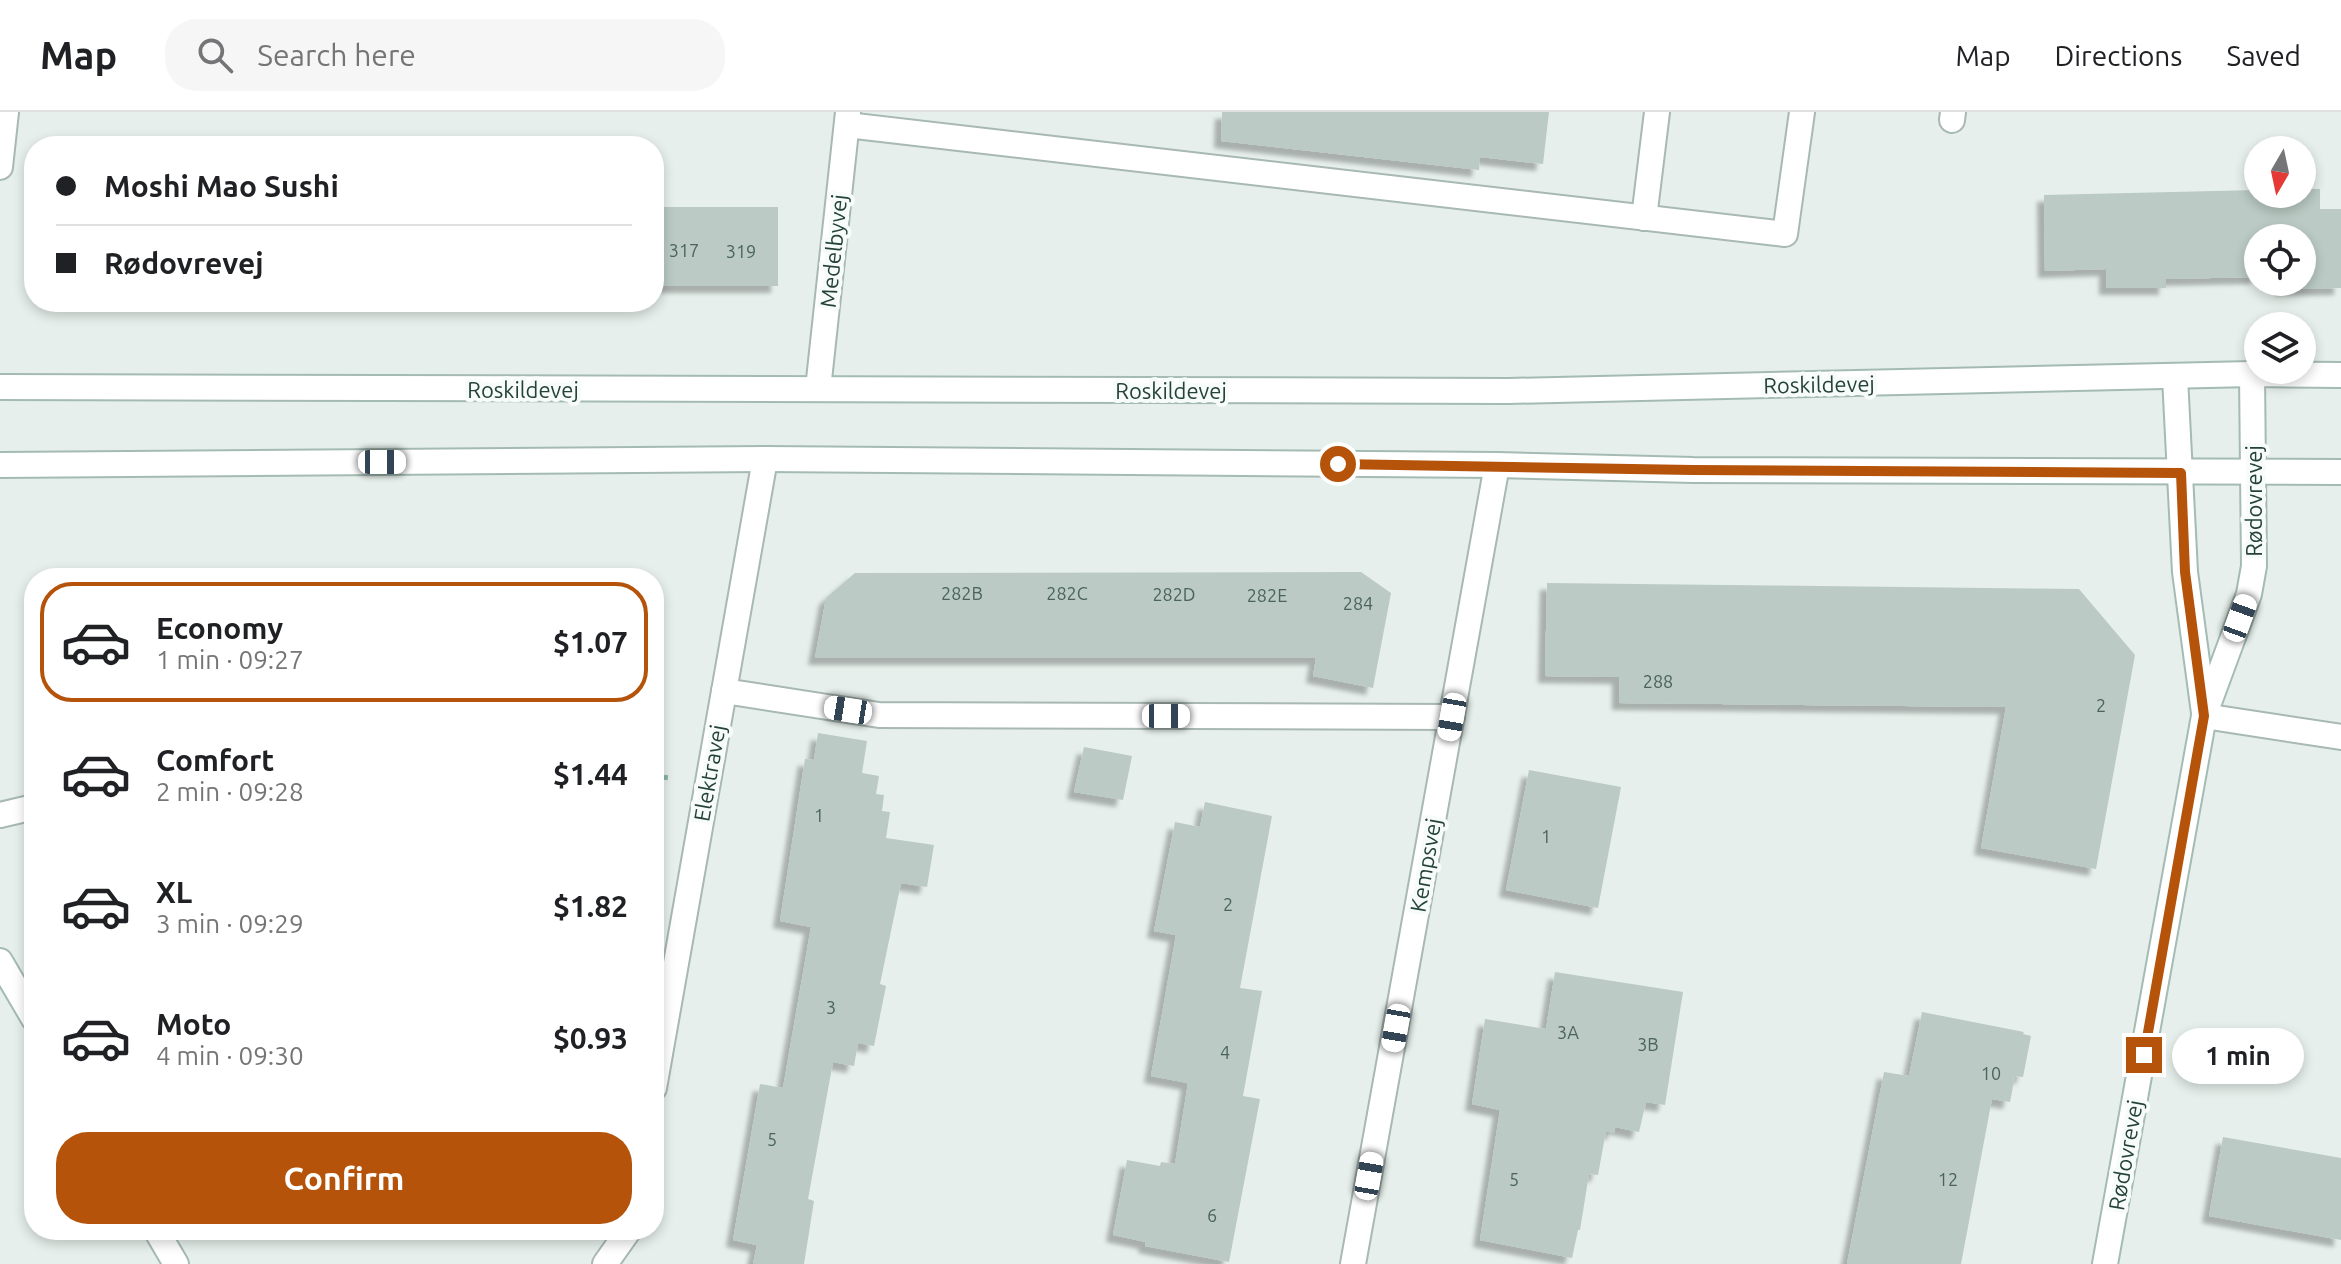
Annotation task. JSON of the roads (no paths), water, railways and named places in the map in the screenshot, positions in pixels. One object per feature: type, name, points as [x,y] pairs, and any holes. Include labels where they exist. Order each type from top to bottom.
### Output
[{"type":"main road","points":[[0,167],[6,112]]},
{"type":"main road","points":[[1644,218],[1657,112]]},
{"type":"main road","points":[[848,119],[1785,234],[1802,112]]},
{"type":"main road","name":"Medelbyvej","points":[[818,389],[848,119]]},
{"type":"main road","name":"Roskildevej","points":[[0,387],[1509,391],[2244,374]]},
{"type":"main road","name":"Roskildevej","points":[[2316,375],[2341,375]]},
{"type":"main road","name":"Rødovrevej","points":[[2175,377],[2185,572],[2204,716]]},
{"type":"main road","name":"Rødovrevej","points":[[2105,1264],[2204,716],[2249,594],[2254,566],[2252,384]]},
{"type":"main road","points":[[0,465],[765,459],[1497,465],[1693,470],[2341,472]]},
{"type":"main road","name":"Elektravej","points":[[664,1031],[765,459]]},
{"type":"main road","name":"Kempsvej","points":[[1353,1264],[1497,465]]},
{"type":"main road","points":[[724,691],[879,715],[1452,717]]},
{"type":"main road","points":[[2204,716],[2341,737]]},
{"type":"main road","points":[[0,815],[24,809]]},
{"type":"main road","points":[[0,961],[24,1002]]},
{"type":"main road","points":[[162,1240],[176,1264]]},
{"type":"main road","points":[[605,1264],[622,1240]]}]
